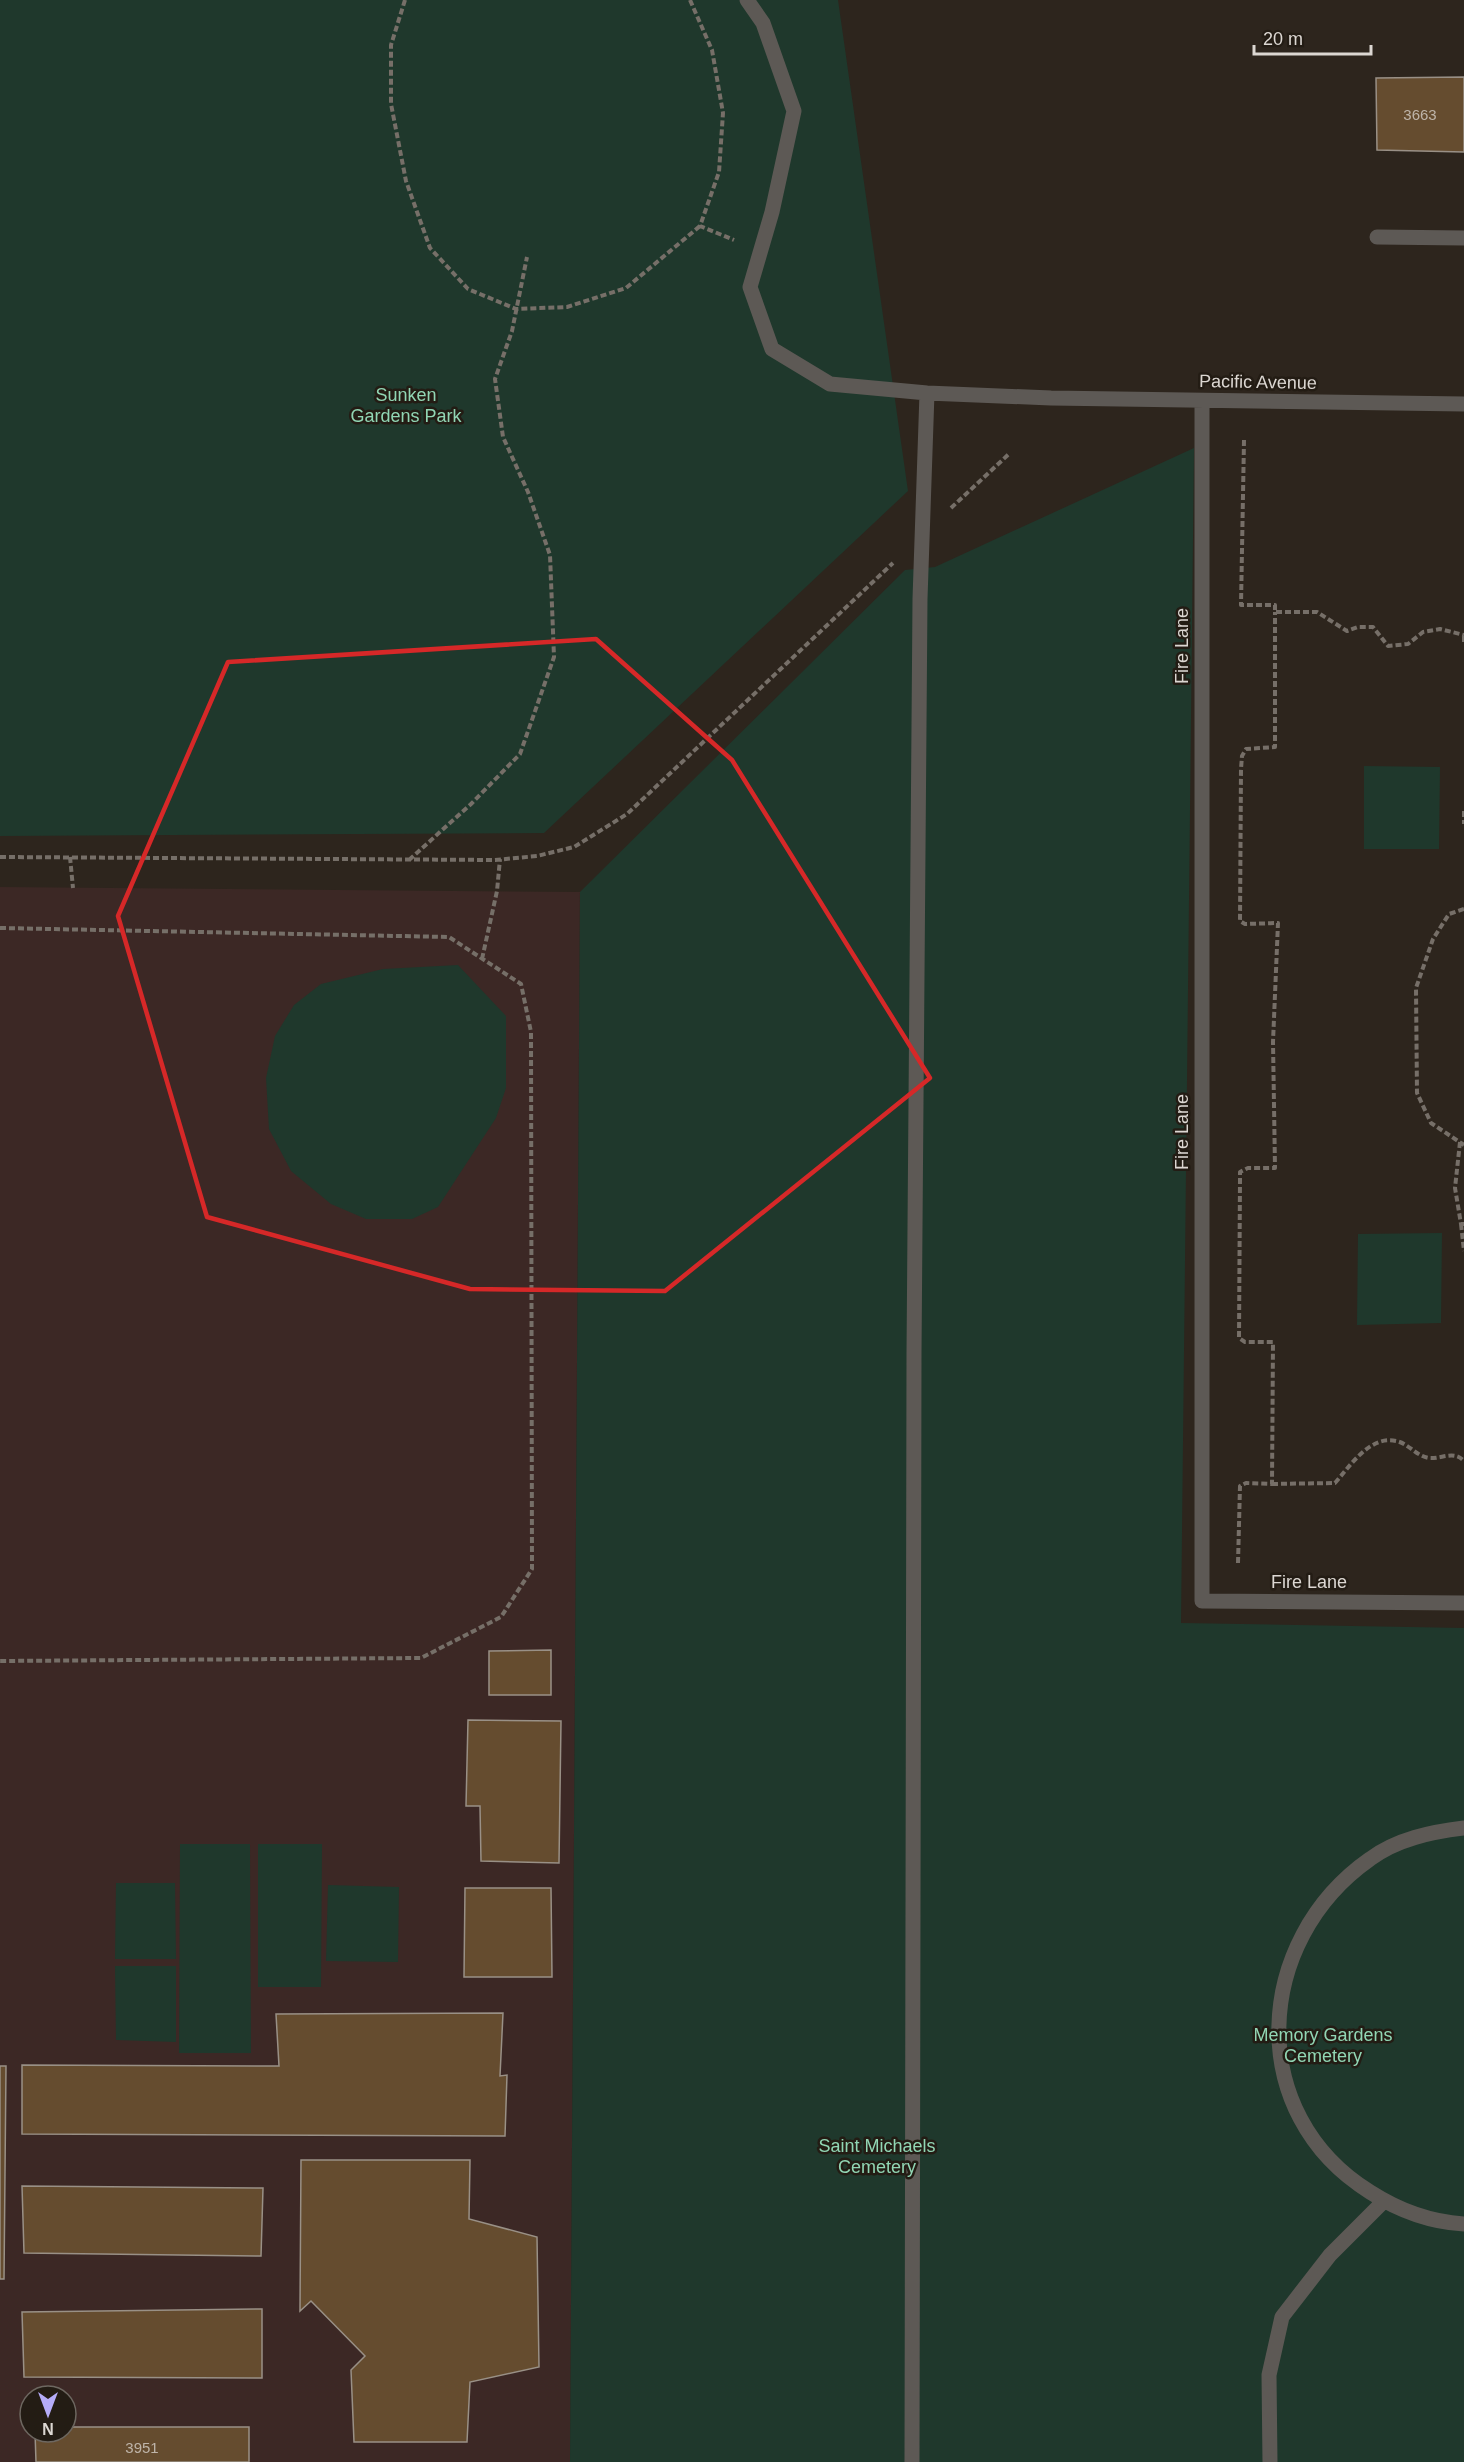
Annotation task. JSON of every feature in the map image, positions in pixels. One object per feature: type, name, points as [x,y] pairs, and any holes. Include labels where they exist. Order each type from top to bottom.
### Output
[{"type":"street","name":"Pacific Avenue","points":[[747,0],[763,23],[794,111],[750,287],[772,349],[830,384],[927,393],[1051,398],[1202,402],[1464,404]]},
{"type":"street","points":[[1377,237],[1464,238]]},
{"type":"street","points":[[912,2462],[914,1354],[922,536],[927,393]]},
{"type":"street","name":"Fire Lane","points":[[1202,402],[1202,1600],[1464,1603]]},
{"type":"street","points":[[1464,1828],[1436,1832],[1402,1842],[1371,1857],[1344,1879],[1320,1904],[1301,1933],[1288,1965],[1280,1999],[1278,2033],[1282,2068],[1292,2101],[1308,2132],[1329,2159],[1355,2183],[1384,2201],[1416,2215],[1464,2223]]},
{"type":"street","points":[[1270,2462],[1269,2375],[1282,2318],[1330,2255],[1384,2201]]},
{"type":"path","points":[[405,0],[391,45],[391,104],[406,181],[426,237],[430,248],[468,289],[516,309],[567,308],[626,288],[700,226],[719,172],[723,113],[712,50],[690,0]]},
{"type":"path","points":[[700,226],[761,250]]},
{"type":"path","points":[[408,861],[471,804],[520,754],[554,657],[550,555],[528,492],[503,436],[495,379],[512,332],[527,257]]},
{"type":"path","points":[[1244,440],[1241,605],[1275,605],[1275,747],[1246,749],[1242,756],[1240,921],[1245,924],[1278,922],[1273,1042],[1275,1168],[1248,1168],[1240,1172],[1239,1338],[1245,1342],[1273,1342],[1272,1484]]},
{"type":"path","points":[[0,857],[408,861],[537,856],[573,847],[627,813],[1010,453]]},
{"type":"path","points":[[1275,612],[1317,612],[1347,631],[1358,627],[1373,627],[1388,646],[1408,644],[1423,633],[1440,629],[1464,636],[1464,644]]},
{"type":"path","points":[[1464,811],[1464,824]]},
{"type":"path","points":[[70,857],[73,888]]},
{"type":"path","points":[[482,959],[497,891],[500,859]]},
{"type":"path","points":[[1464,909],[1449,914],[1433,939],[1416,988],[1417,1092],[1431,1123],[1462,1144],[1455,1188],[1462,1224],[1464,1251]]},
{"type":"path","points":[[0,928],[449,938],[521,984],[531,1032],[532,1569],[501,1617],[421,1658],[0,1661]]},
{"type":"path","points":[[1238,1563],[1240,1486],[1246,1483],[1335,1483],[1377,1442],[1398,1441],[1414,1452],[1429,1458],[1450,1455],[1464,1461]]},
{"type":"highlighted area","points":[[596,639],[732,760],[930,1078],[665,1291],[470,1289],[207,1217],[118,916],[228,662]]},
{"type":"shaded area","points":[[0,887],[580,892],[570,2462],[0,2462]]},
{"type":"green space","name":"Sunken Gardens Park","points":[[0,0],[838,0],[908,491],[544,833],[0,836]]},
{"type":"green space","name":"Saint Michaels Cemetery","points":[[1194,448],[1181,1623],[1464,1628],[1464,2462],[570,2462],[580,892],[905,570],[935,567]]},
{"type":"green space","points":[[1364,766],[1440,767],[1439,849],[1364,849]]},
{"type":"green space","points":[[458,965],[506,1016],[506,1088],[496,1118],[438,1207],[412,1219],[366,1219],[331,1204],[291,1171],[269,1129],[266,1078],[275,1036],[294,1005],[321,984],[383,969]]},
{"type":"green space","points":[[1442,1233],[1441,1323],[1357,1325],[1358,1234]]},
{"type":"green space","points":[[180,1844],[250,1844],[251,2053],[179,2053]]},
{"type":"green space","points":[[258,1844],[322,1844],[321,1987],[258,1987]]},
{"type":"green space","points":[[116,1883],[175,1883],[176,1959],[115,1959]]},
{"type":"green space","points":[[328,1885],[399,1887],[398,1962],[326,1961]]},
{"type":"green space","points":[[115,1966],[176,1966],[176,2042],[116,2040]]},
{"type":"building","points":[[1464,77],[1464,152],[1377,150],[1376,78]]},
{"type":"building","points":[[551,1650],[551,1695],[489,1695],[489,1651]]},
{"type":"building","points":[[468,1720],[561,1721],[559,1863],[481,1861],[480,1806],[466,1806]]},
{"type":"building","points":[[465,1888],[551,1888],[552,1977],[464,1977]]},
{"type":"building","points":[[503,2013],[500,2076],[507,2075],[505,2136],[22,2134],[22,2065],[279,2066],[276,2014]]},
{"type":"building","points":[[0,2066],[6,2066],[4,2279],[0,2279]]},
{"type":"building","points":[[301,2160],[470,2160],[469,2219],[537,2237],[539,2367],[470,2382],[467,2442],[354,2442],[351,2370],[365,2356],[311,2301],[300,2311]]},
{"type":"building","points":[[22,2186],[263,2188],[261,2256],[24,2253]]},
{"type":"building","points":[[262,2309],[262,2378],[24,2377],[22,2312]]},
{"type":"building","points":[[78,2427],[249,2427],[249,2462],[36,2462],[35,2444],[78,2444]]},
{"type":"park label","name":"Memory Gardens Cemetery","points":[[1323,2045]]}]
